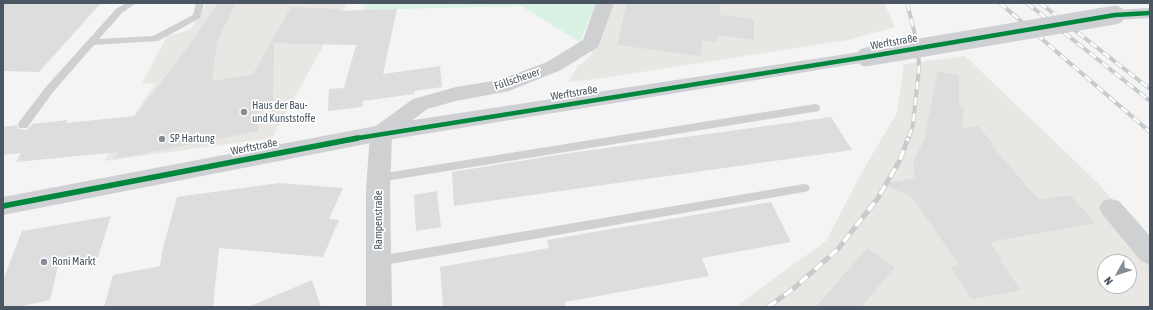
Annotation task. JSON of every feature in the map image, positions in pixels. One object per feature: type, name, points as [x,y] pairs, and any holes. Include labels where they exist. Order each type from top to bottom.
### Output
[{"type":"street","name":"Füllscheuer","points":[[381,133],[420,104],[456,94],[502,86],[554,66],[591,43],[605,3]]},
{"type":"street","name":"Werftstraße","points":[[4,207],[381,133],[866,57],[1115,15],[1150,13]]},
{"type":"street","name":"Rampenstraße","points":[[379,307],[379,178],[381,133]]},
{"type":"street","points":[[1111,208],[1150,254]]},
{"type":"lane","points":[[23,125],[49,90],[119,11],[132,3]]},
{"type":"lane","points":[[92,42],[155,39],[197,16],[200,3]]},
{"type":"lane","points":[[379,178],[815,108]]},
{"type":"lane","points":[[379,260],[804,188]]},
{"type":"shaded area","points":[[207,3],[347,3],[272,138],[104,161],[155,84],[142,83],[167,36],[190,30]]},
{"type":"shaded area","points":[[611,3],[884,3],[895,27],[848,40],[603,78],[568,82],[578,66],[590,57]]},
{"type":"shaded area","points":[[965,56],[1099,184],[1150,245],[1150,307],[735,307],[826,241],[863,170],[897,113],[904,64]]},
{"type":"green space","points":[[367,3],[596,3],[580,42],[521,6],[362,10]]},
{"type":"building","points":[[3,3],[101,3],[39,72],[3,71]]},
{"type":"building","points":[[218,3],[236,3],[217,41],[212,81],[253,74],[291,7],[339,9],[338,11],[397,9],[383,74],[440,66],[442,87],[414,91],[414,94],[363,101],[362,107],[328,111],[329,89],[344,88],[356,45],[274,43],[273,106],[259,108],[258,131],[115,159],[119,152],[16,162],[21,153],[3,155],[3,127],[17,125],[18,129],[27,130],[32,124],[68,120],[66,123],[135,116],[186,50]]},
{"type":"building","points":[[627,3],[720,3],[720,15],[754,19],[754,40],[718,35],[717,42],[702,40],[701,56],[617,45]]},
{"type":"building","points":[[938,71],[959,76],[959,107],[964,109],[962,128],[978,126],[993,144],[991,145],[1039,200],[1070,195],[1096,223],[990,242],[1001,258],[998,258],[1021,290],[972,299],[950,267],[959,265],[912,197],[882,184],[915,178],[913,162],[924,140]]},
{"type":"building","points":[[831,117],[852,150],[454,206],[452,172],[570,153]]},
{"type":"building","points":[[279,183],[343,188],[329,219],[339,220],[323,257],[219,248],[213,307],[104,307],[113,275],[160,266],[163,248],[177,197]]},
{"type":"building","points":[[437,191],[441,227],[416,231],[414,195]]},
{"type":"building","points":[[771,202],[791,242],[702,258],[709,276],[565,302],[565,307],[443,307],[440,267],[549,248],[547,240]]},
{"type":"building","name":"Roni Markt","points":[[111,216],[98,257],[58,266],[50,300],[17,307],[3,307],[3,280],[22,231]]},
{"type":"building","points":[[867,248],[895,267],[861,307],[816,307]]},
{"type":"building","points":[[312,280],[321,307],[248,307]]},
{"type":"railway","points":[[907,3],[918,46],[919,67],[913,125],[908,139]]},
{"type":"railway","points":[[1000,3],[1150,132]]},
{"type":"railway","points":[[1027,3],[1150,101]]},
{"type":"railway","points":[[1040,3],[1150,89]]},
{"type":"railway","points":[[768,307],[793,289],[838,249],[878,198],[900,160],[908,138]]},
{"type":"cycle path","points":[[3,206],[381,133],[866,57],[1115,15],[1150,13]]},
{"type":"place","name":"Haus der Bau- und Kunststoffe","points":[[244,112]]},
{"type":"place","name":"SP Hartung","points":[[162,139]]},
{"type":"place","name":"Roni Markt","points":[[44,262]]}]
